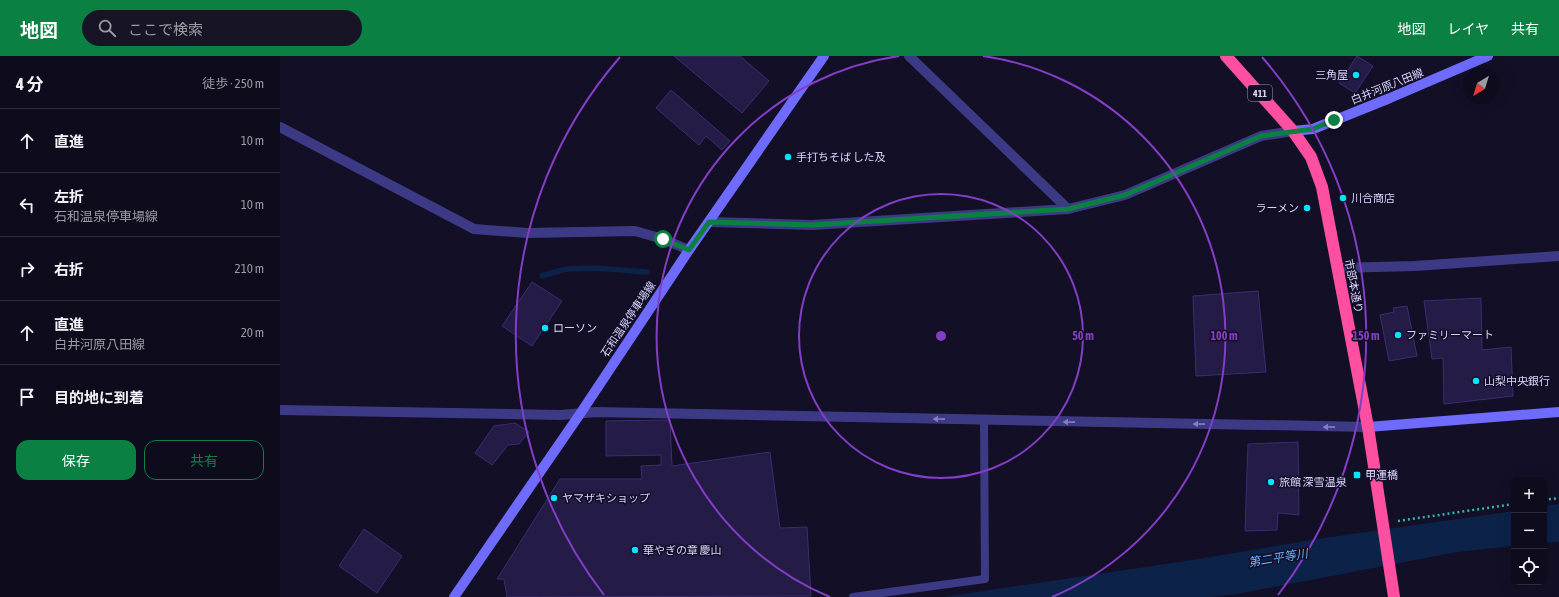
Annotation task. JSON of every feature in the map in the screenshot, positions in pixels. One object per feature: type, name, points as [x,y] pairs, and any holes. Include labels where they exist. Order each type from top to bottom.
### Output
[{"type":"highway","name":"市部本通り","points":[[1226,56],[1293,131],[1311,157],[1322,187],[1368,427],[1394,597]]},
{"type":"main road","name":"石和温泉停車場線","points":[[454,597],[580,414],[689,250],[824,56]]},
{"type":"main road","name":"白井河原八田線","points":[[1293,131],[1313,129],[1488,56]]},
{"type":"main road","points":[[1368,427],[1559,412]]},
{"type":"street","points":[[909,56],[1068,209]]},
{"type":"street","points":[[280,128],[474,230],[528,233],[635,231],[663,239],[689,250]]},
{"type":"street","points":[[709,222],[812,225],[1068,209],[1125,195],[1261,136],[1293,131]]},
{"type":"street","points":[[1337,268],[1415,266],[1559,256]]},
{"type":"street","points":[[280,410],[1368,427]]},
{"type":"lane","points":[[853,597],[984,578],[984,420]]},
{"type":"path","points":[[1547,500],[1559,498]]},
{"type":"path","points":[[1383,524],[1511,504]]},
{"type":"water","points":[[1559,504],[1559,542],[1547,543],[1547,506]]},
{"type":"water","name":"第二平等川","points":[[1511,511],[1511,546],[1457,552],[1237,594],[1211,597],[943,597],[1192,560],[1324,538]]},
{"type":"building","points":[[674,56],[740,56],[769,81],[742,113]]},
{"type":"building","points":[[1357,56],[1373,66],[1355,93],[1339,83]]},
{"type":"building","points":[[671,90],[730,141],[722,150],[706,136],[699,145],[656,108]]},
{"type":"building","points":[[532,282],[562,301],[532,346],[502,326]]},
{"type":"building","points":[[1258,291],[1266,372],[1196,376],[1193,296]]},
{"type":"building","points":[[1481,298],[1482,350],[1511,347],[1513,396],[1444,404],[1443,358],[1432,359],[1424,301]]},
{"type":"building","name":"ファミリーマート","points":[[1407,306],[1417,356],[1389,361],[1380,315],[1394,312],[1393,308]]},
{"type":"building","points":[[670,420],[672,466],[770,452],[780,528],[807,527],[811,596],[507,597],[504,579],[497,579],[560,479],[642,479],[641,466],[661,465],[661,455],[606,456],[606,421]]},
{"type":"building","points":[[515,423],[529,432],[519,444],[508,445],[492,465],[475,453],[494,426]]},
{"type":"building","points":[[1298,442],[1299,515],[1278,513],[1277,530],[1245,531],[1248,444]]},
{"type":"building","points":[[364,529],[402,556],[377,593],[339,566]]},
{"type":"waterway","points":[[542,276],[566,269],[594,268],[647,272]]},
{"type":"place","name":"三角屋","points":[[1356,75]]},
{"type":"place","name":"手打ちそば した及","points":[[788,157]]},
{"type":"place","name":"川合商店","points":[[1343,198]]},
{"type":"place","name":"ラーメン","points":[[1307,208]]},
{"type":"place","name":"ローソン","points":[[545,328]]},
{"type":"place","name":"ファミリーマート","points":[[1398,335]]},
{"type":"place","name":"山梨中央銀行","points":[[1476,381]]},
{"type":"place","name":"甲運橋","points":[[1357,475]]},
{"type":"place","name":"旅館 深雪温泉","points":[[1271,482]]},
{"type":"place","name":"ヤマザキショップ","points":[[554,498]]},
{"type":"place","name":"華やぎの章 慶山","points":[[635,550]]},
{"type":"route","points":[[663,239],[689,250],[709,222],[724,224],[812,225],[1068,209],[1125,195],[1254,138],[1313,129],[1334,120]]}]
